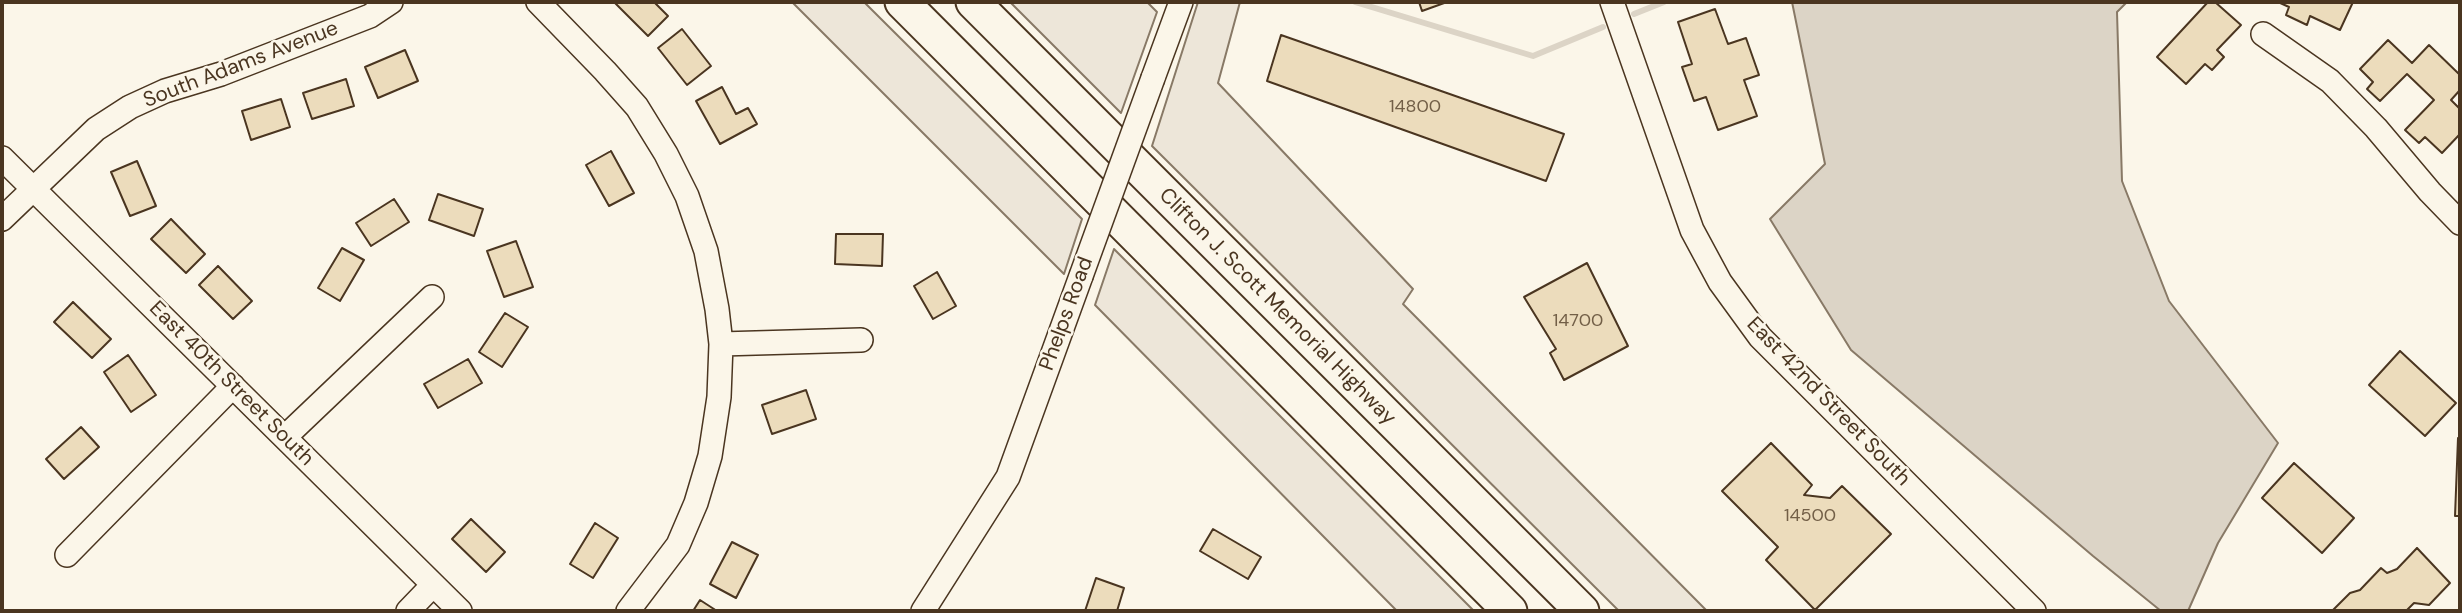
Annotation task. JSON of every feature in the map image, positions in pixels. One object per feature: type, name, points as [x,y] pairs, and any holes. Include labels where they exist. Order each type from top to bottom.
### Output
[{"type":"highway","points":[[902,2],[1510,611]]},
{"type":"highway","name":"Clifton J. Scott Memorial Highway","points":[[973,2],[1582,611]]},
{"type":"street","name":"South Adams Avenue","points":[[2,219],[96,129],[130,107],[165,91],[221,74],[370,16],[391,2]]},
{"type":"street","points":[[538,2],[606,71],[637,107],[666,154],[687,196],[706,251],[718,309],[721,344],[718,409],[710,456],[696,503],[678,545],[628,611]]},
{"type":"street","name":"Phelps Road","points":[[923,611],[1008,477],[1181,2]]},
{"type":"street","name":"East 42nd Street South","points":[[1612,2],[1692,230],[1720,282],[1759,337],[2035,611]]},
{"type":"street","points":[[2263,34],[2330,81],[2376,128],[2460,223]]},
{"type":"street","name":"East 40th Street South","points":[[2,158],[460,611]]},
{"type":"street","points":[[285,437],[432,298]]},
{"type":"street","points":[[721,344],[861,340]]},
{"type":"street","points":[[67,555],[233,386]]},
{"type":"street","points":[[408,611],[433,585]]},
{"type":"shaded area","points":[[792,2],[864,2],[1082,219],[1064,274]]},
{"type":"shaded area","points":[[1010,2],[1147,2],[1157,12],[1121,113]]},
{"type":"shaded area","points":[[1198,2],[1240,2],[1218,83],[1413,289],[1403,304],[1707,611],[1619,611],[1152,146]]},
{"type":"shaded area","points":[[1792,2],[2127,2],[2117,12],[2122,181],[2169,301],[2278,443],[2218,543],[2188,611],[2161,611],[1851,350],[1770,219],[1825,164]]},
{"type":"shaded area","points":[[1114,249],[1474,611],[1397,611],[1095,305]]},
{"type":"building","points":[[614,2],[654,2],[668,16],[648,36]]},
{"type":"building","points":[[1419,2],[1447,2],[1422,11]]},
{"type":"building","points":[[2208,2],[2215,2],[2241,25],[2217,50],[2224,57],[2212,70],[2205,64],[2186,84],[2157,57]]},
{"type":"building","points":[[2278,2],[2353,2],[2340,30],[2310,16],[2307,25],[2286,15],[2289,7]]},
{"type":"building","points":[[1715,9],[1728,44],[1746,38],[1759,75],[1744,80],[1757,116],[1718,130],[1706,97],[1694,101],[1682,67],[1692,64],[1678,22]]},
{"type":"building","points":[[682,29],[711,66],[687,85],[658,48]]},
{"type":"building","points":[[1281,35],[1564,134],[1546,181],[1267,81]]},
{"type":"building","points":[[2388,40],[2412,63],[2429,45],[2460,75],[2460,90],[2451,100],[2460,109],[2460,134],[2442,153],[2425,137],[2419,143],[2405,130],[2434,100],[2407,74],[2380,101],[2367,89],[2373,82],[2360,69]]},
{"type":"building","points":[[405,50],[418,81],[378,98],[365,67]]},
{"type":"building","points":[[346,79],[354,106],[312,119],[303,93]]},
{"type":"building","points":[[722,87],[736,114],[748,108],[757,124],[720,144],[696,101]]},
{"type":"building","points":[[281,99],[290,127],[251,140],[242,111]]},
{"type":"building","points":[[611,151],[634,193],[609,206],[586,165]]},
{"type":"building","points":[[137,161],[156,206],[130,216],[111,172]]},
{"type":"building","points":[[438,194],[483,209],[474,236],[429,220]]},
{"type":"building","points":[[394,199],[409,222],[371,246],[356,223]]},
{"type":"building","points":[[171,219],[205,254],[186,273],[151,239]]},
{"type":"building","points":[[836,234],[883,234],[882,266],[835,264]]},
{"type":"building","points":[[516,241],[533,287],[504,297],[487,251]]},
{"type":"building","points":[[342,248],[364,260],[340,301],[318,288]]},
{"type":"building","points":[[1587,263],[1628,346],[1564,380],[1550,353],[1556,349],[1524,297]]},
{"type":"building","points":[[218,266],[252,301],[233,319],[199,285]]},
{"type":"building","points":[[937,272],[956,306],[933,319],[914,286]]},
{"type":"building","points":[[73,302],[111,339],[92,358],[54,322]]},
{"type":"building","points":[[505,313],[528,327],[502,367],[479,352]]},
{"type":"building","points":[[2400,351],[2456,403],[2425,436],[2369,385]]},
{"type":"building","points":[[128,355],[156,395],[131,412],[104,372]]},
{"type":"building","points":[[468,359],[482,383],[438,408],[424,384]]},
{"type":"building","points":[[806,390],[816,419],[772,434],[762,405]]},
{"type":"building","points":[[81,427],[99,447],[64,479],[46,459]]},
{"type":"building","points":[[2458,438],[2460,516],[2455,516]]},
{"type":"building","points":[[1771,443],[1812,485],[1804,495],[1830,498],[1842,486],[1891,534],[1815,610],[1766,560],[1778,547],[1722,491]]},
{"type":"building","points":[[2294,463],[2354,518],[2322,553],[2262,498]]},
{"type":"building","points":[[471,519],[505,552],[486,572],[452,539]]},
{"type":"building","points":[[595,523],[618,538],[593,578],[570,564]]},
{"type":"building","points":[[1213,529],[1261,557],[1248,579],[1200,551]]},
{"type":"building","points":[[732,542],[758,555],[736,598],[710,584]]},
{"type":"building","points":[[2417,548],[2450,583],[2429,605],[2414,603],[2406,611],[2332,611],[2350,593],[2360,590],[2381,568],[2387,573],[2397,569]]},
{"type":"building","points":[[1096,578],[1124,588],[1117,611],[1085,611]]},
{"type":"building","points":[[700,600],[717,611],[693,611]]},
{"type":"waterway","points":[[1355,2],[1533,56],[1603,27]]},
{"type":"waterway","points":[[1634,14],[1664,2]]}]
